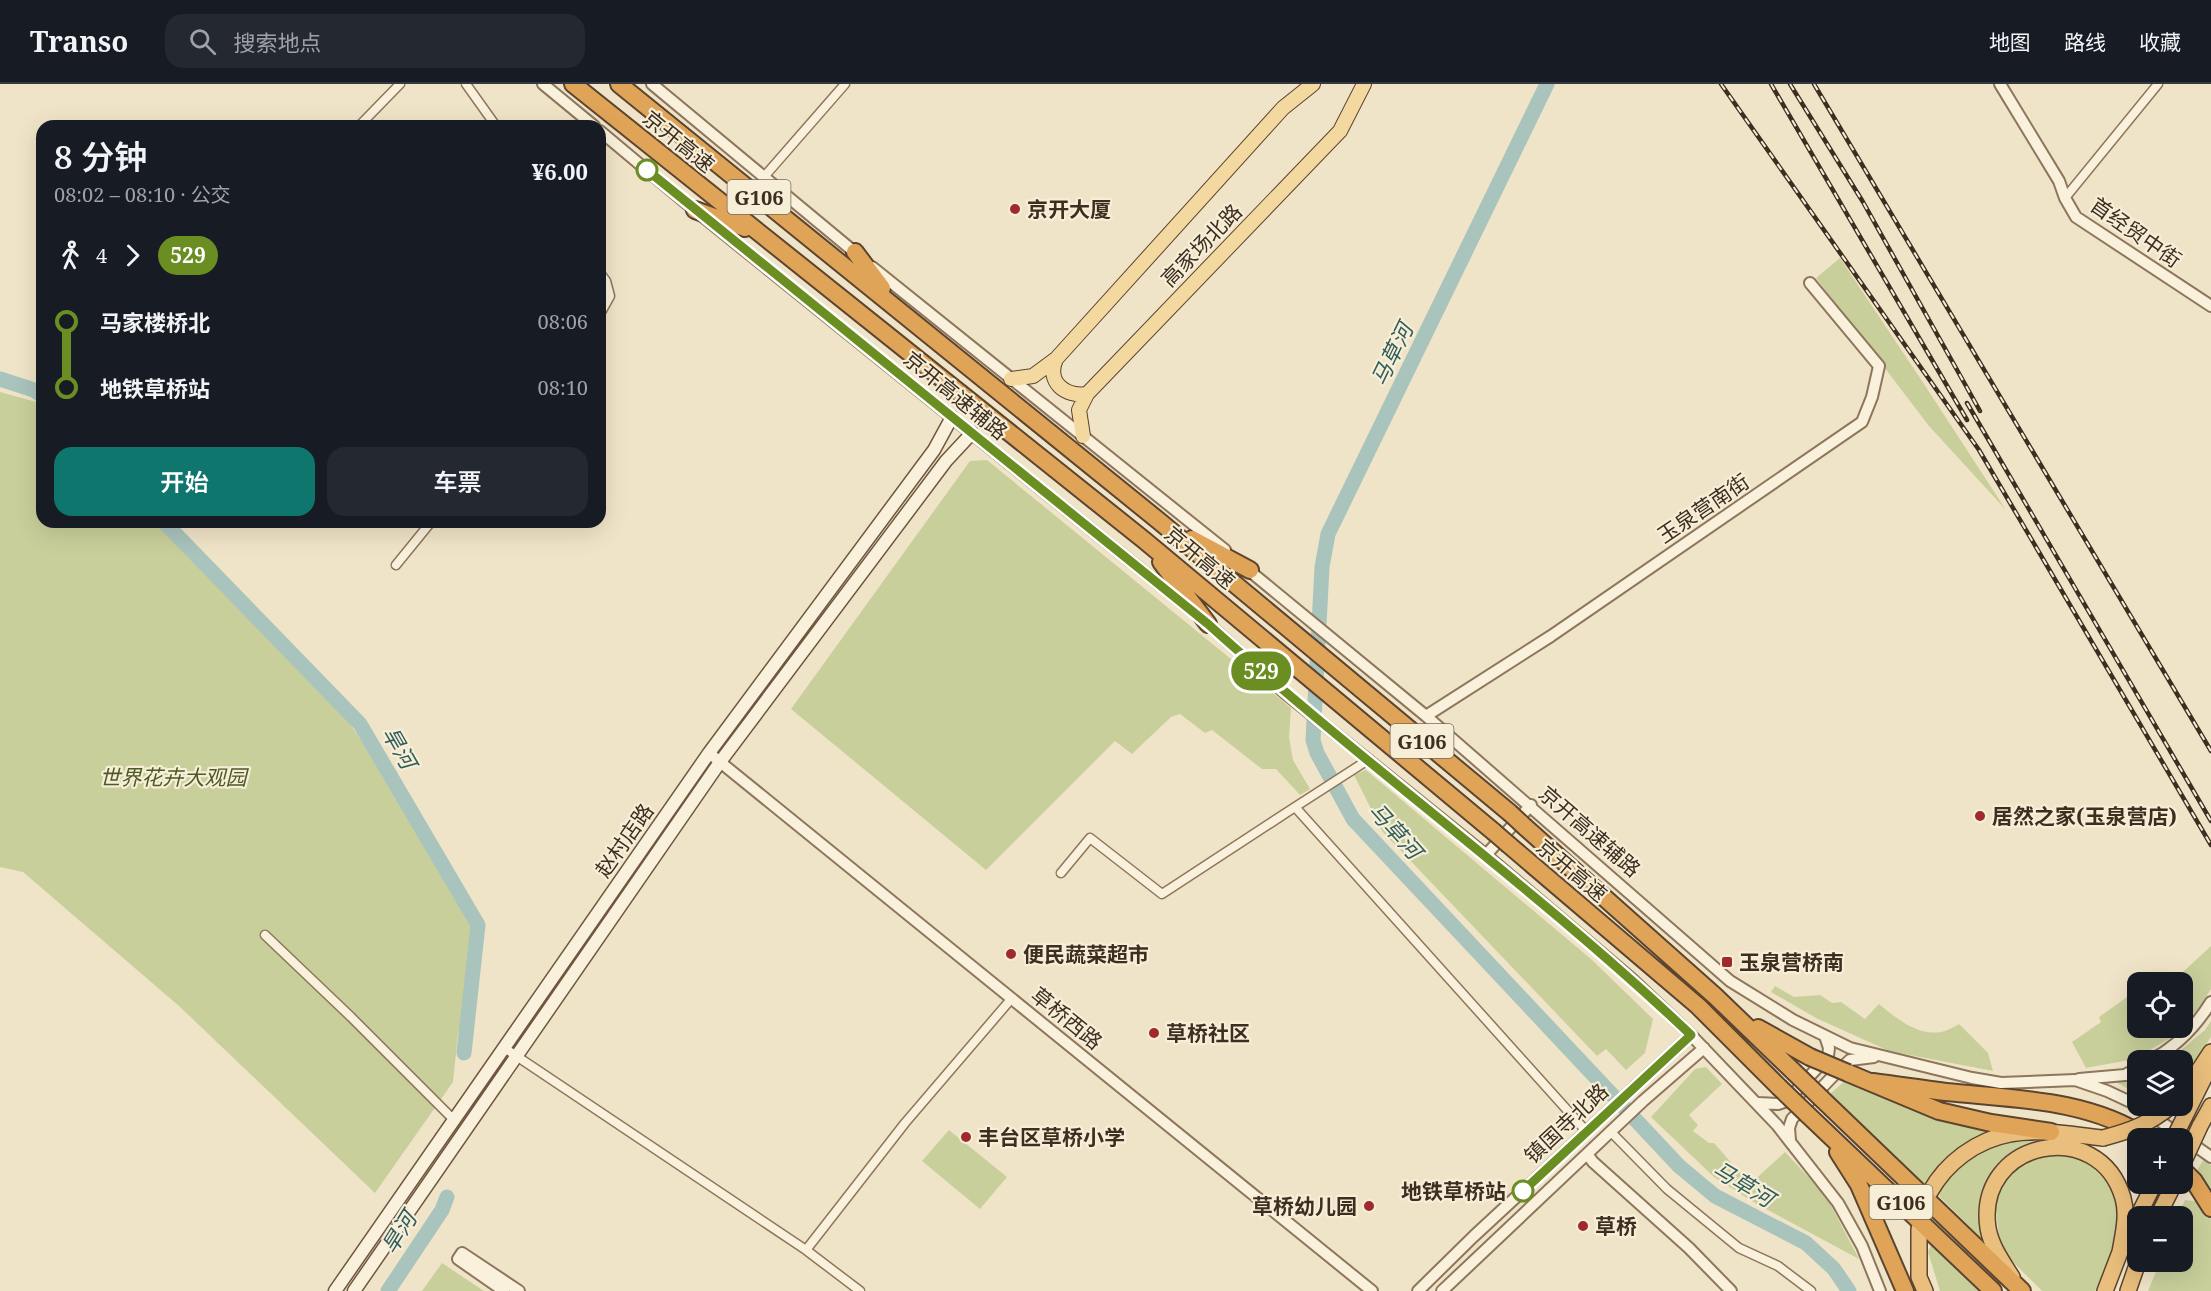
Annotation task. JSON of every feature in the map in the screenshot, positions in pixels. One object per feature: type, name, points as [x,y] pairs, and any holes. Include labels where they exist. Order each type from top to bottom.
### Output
[{"type":"highway","name":"京开高速","points":[[573,84],[1144,540],[1333,696],[1698,1006],[1807,1114]]},
{"type":"highway","name":"京开高速","points":[[619,84],[1159,521],[1510,813],[1714,996],[2020,1289]]},
{"type":"highway","points":[[695,210],[757,233]]},
{"type":"highway","points":[[855,252],[900,310]]},
{"type":"highway","points":[[1159,521],[1250,570]]},
{"type":"highway","points":[[1144,540],[1208,624]]},
{"type":"highway","points":[[1714,996],[1769,1035],[1810,1057],[1939,1111],[1991,1123],[2103,1138],[2135,1129],[2159,1116]]},
{"type":"highway","points":[[2193,1079],[2211,1052]]},
{"type":"highway","points":[[2180,1128],[2211,1064]]},
{"type":"highway","points":[[1873,1082],[2020,1099],[2089,1111],[2128,1128]]},
{"type":"highway","points":[[2193,1142],[2211,1106]]},
{"type":"highway","points":[[1807,1114],[1842,1158],[1859,1185],[1905,1291]]},
{"type":"highway","name":"G106","points":[[1807,1114],[1993,1291]]},
{"type":"highway","points":[[1930,1192],[1939,1176],[1961,1155],[1985,1142],[2009,1134],[2051,1132]]},
{"type":"highway","points":[[2020,1289],[1993,1247],[1988,1229],[1986,1207],[1991,1189],[2001,1171],[2028,1152],[2044,1147],[2061,1146],[2078,1150],[2092,1157],[2106,1169],[2118,1183],[2124,1200],[2125,1220],[2120,1252]]},
{"type":"highway","points":[[2193,1180],[2211,1208]]},
{"type":"highway","points":[[1919,1229],[1919,1277],[1925,1291]]},
{"type":"highway","points":[[2105,1291],[2127,1238]]},
{"type":"highway","points":[[2128,1291],[2135,1272]]},
{"type":"main road","name":"高家场北路","points":[[1011,379],[1034,376],[1056,359],[1283,108],[1313,84]]},
{"type":"main road","name":"高家场北路","points":[[1087,394],[1340,131],[1364,84]]},
{"type":"main road","points":[[1056,359],[1052,369],[1053,378],[1059,385],[1077,395],[1087,394]]},
{"type":"main road","points":[[1083,436],[1079,410],[1087,394]]},
{"type":"main road","name":"赵村店路","points":[[335,1291],[709,753],[934,450],[952,417]]},
{"type":"main road","name":"赵村店路","points":[[354,1291],[720,762],[946,461],[972,433]]},
{"type":"street","points":[[365,120],[400,84]]},
{"type":"street","points":[[466,84],[492,120]]},
{"type":"street","points":[[543,84],[587,120]]},
{"type":"street","points":[[652,84],[1011,379],[1250,570]]},
{"type":"street","points":[[764,178],[844,84]]},
{"type":"street","name":"首经贸中街","points":[[2000,84],[2059,182],[2076,217],[2211,306]]},
{"type":"street","points":[[2065,198],[2158,84]]},
{"type":"street","name":"京开高速辅路","points":[[606,136],[1208,624],[1285,693],[1368,760]]},
{"type":"street","points":[[606,281],[610,296],[606,303]]},
{"type":"street","name":"玉泉营南街","points":[[1426,716],[1551,636],[1862,422],[1872,397],[1879,366],[1810,283]]},
{"type":"street","points":[[396,565],[426,528]]},
{"type":"street","name":"京开高速辅路","points":[[1250,570],[1339,642],[1531,805],[1730,981],[1793,1020],[1850,1047],[1972,1078],[2001,1083],[2075,1080],[2127,1074]]},
{"type":"street","name":"草桥西路","points":[[709,753],[1372,1291]]},
{"type":"street","points":[[1061,873],[1090,838],[1162,894],[1368,760],[1486,855],[1632,979],[1758,1103],[1838,1203],[1862,1246],[1880,1291]]},
{"type":"street","points":[[1486,855],[1531,805]]},
{"type":"street","points":[[1296,807],[1586,1131]]},
{"type":"street","points":[[265,935],[453,1119]]},
{"type":"street","points":[[806,1250],[905,1123],[1012,998]]},
{"type":"street","points":[[2169,1050],[2200,1020],[2211,1002]]},
{"type":"street","name":"镇国寺北路","points":[[1418,1291],[1691,1035]]},
{"type":"street","points":[[1758,1103],[1778,1104],[1787,1101],[1828,1056],[1829,1048],[1825,1035]]},
{"type":"street","points":[[503,1047],[806,1250],[860,1291]]},
{"type":"street","name":"镇国寺北路","points":[[1442,1291],[1643,1101],[1704,1048]]},
{"type":"street","points":[[1790,1141],[1789,1128],[1792,1119],[1850,1060],[1883,1056]]},
{"type":"street","points":[[2075,1080],[2107,1090],[2138,1106],[2211,1157]]},
{"type":"street","points":[[1612,1130],[1667,1189],[1739,1248],[1778,1266],[1811,1291]]},
{"type":"street","points":[[1587,1154],[1593,1162],[1689,1248],[1731,1291]]},
{"type":"street","points":[[504,1291],[458,1259],[462,1253],[519,1291]]},
{"type":"green space","points":[[1840,258],[2006,510],[1929,426],[1816,278]]},
{"type":"green space","name":"世界花卉大观园","points":[[0,392],[36,402],[36,528],[161,528],[328,692],[361,740],[472,929],[476,1008],[458,1034],[453,1082],[375,1193],[179,1006],[23,872],[0,867]]},
{"type":"green space","points":[[987,460],[1291,708],[1289,737],[1293,760],[1310,789],[1300,795],[1276,769],[1262,769],[1212,730],[1205,733],[1180,714],[1171,717],[1132,754],[1115,741],[986,870],[791,709],[970,461]]},
{"type":"green space","points":[[1366,770],[1591,959],[1653,1019],[1645,1053],[1626,1070],[1606,1049],[1597,1056],[1382,831],[1354,775]]},
{"type":"green space","points":[[2211,946],[2211,989],[2193,1014],[2193,972],[2183,972]]},
{"type":"green space","points":[[1775,986],[1794,997],[1820,995],[1832,1003],[1841,1002],[1865,1019],[1879,1004],[1907,1025],[1932,1033],[1948,1030],[1959,1024],[1988,1053],[1993,1071],[1889,1051],[1816,1018],[1771,992]]},
{"type":"green space","points":[[2127,997],[2127,1038],[2170,1038],[2150,1050],[2127,1050],[2127,1060],[2086,1068],[2072,1042],[2101,1022],[2099,1017]]},
{"type":"green space","points":[[2211,1021],[2211,1037],[2193,1066],[2193,1050],[2181,1050],[2205,1030]]},
{"type":"green space","points":[[1706,1067],[1722,1084],[1689,1115],[1698,1125],[1693,1131],[1709,1143],[1714,1143],[1750,1184],[1785,1152],[1826,1196],[1859,1259],[1755,1203],[1714,1177],[1651,1117],[1695,1069]]},
{"type":"green space","points":[[2127,1078],[2127,1088],[2116,1082]]},
{"type":"green space","points":[[1847,1079],[1995,1127],[1973,1139],[1948,1158],[1928,1188],[1830,1094]]},
{"type":"green space","points":[[949,1130],[1007,1177],[980,1209],[922,1161]]},
{"type":"green space","points":[[2035,1137],[2034,1142],[2013,1152],[2001,1162],[1983,1193],[1980,1216],[1985,1242],[1939,1196],[1946,1178],[1956,1165],[1995,1142]]},
{"type":"green space","points":[[2069,1155],[2081,1158],[2107,1184],[2115,1198],[2118,1213],[2117,1228],[2108,1260],[2095,1291],[2042,1291],[2004,1253],[1999,1239],[1995,1199],[2001,1186],[2016,1168],[2031,1158]]},
{"type":"green space","points":[[2204,1159],[2211,1165],[2211,1196],[2196,1172]]},
{"type":"green space","points":[[2185,1200],[2203,1202],[2211,1220],[2211,1291],[2148,1291],[2156,1272],[2193,1272],[2193,1206],[2182,1206]]},
{"type":"green space","points":[[1933,1240],[1986,1291],[1940,1291],[1928,1252]]},
{"type":"green space","points":[[442,1263],[484,1291],[422,1291]]},
{"type":"waterway","name":"马草河","points":[[1547,84],[1328,534],[1322,567],[1313,740],[1317,753],[1353,819],[1679,1166],[1715,1196],[1806,1243],[1834,1269],[1849,1291]]},
{"type":"waterway","name":"旱河","points":[[0,379],[36,392]]},
{"type":"waterway","name":"旱河","points":[[170,528],[360,724],[478,925],[464,1053]]},
{"type":"waterway","name":"旱河","points":[[388,1291],[442,1210],[447,1197]]},
{"type":"railway","points":[[1721,84],[1979,450],[2211,845]]},
{"type":"railway","points":[[1771,84],[1967,420]]},
{"type":"railway","points":[[1790,84],[1863,202],[1980,411]]},
{"type":"railway","points":[[1814,84],[2211,751]]},
{"type":"railway","points":[[1967,403],[2211,821]]},
{"type":"bus line","name":"529","points":[[647,170],[1208,624],[1285,693],[1486,855],[1632,979],[1691,1035],[1523,1191]]},
{"type":"place","name":"京开大厦","points":[[1015,209]]},
{"type":"place","name":"居然之家(玉泉营店)","points":[[1980,816]]},
{"type":"place","name":"便民蔬菜超市","points":[[1011,954]]},
{"type":"place","name":"玉泉营桥南","points":[[1727,962]]},
{"type":"place","name":"草桥社区","points":[[1154,1033]]},
{"type":"place","name":"丰台区草桥小学","points":[[966,1137]]},
{"type":"place","name":"地铁草桥站","points":[[1523,1191]]},
{"type":"place","name":"草桥幼儿园","points":[[1369,1206]]},
{"type":"place","name":"草桥","points":[[1583,1226]]}]
